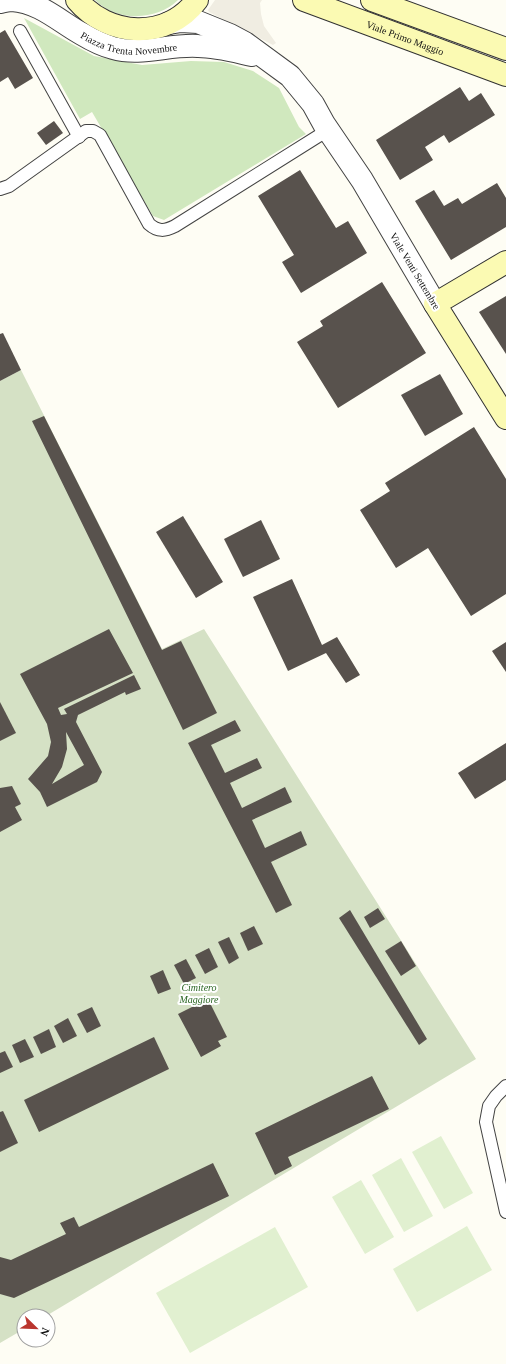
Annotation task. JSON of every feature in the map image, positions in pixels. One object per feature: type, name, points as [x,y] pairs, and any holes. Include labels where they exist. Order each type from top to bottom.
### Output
[{"type":"main road","name":"Piazza Trenta Novembre","points":[[77,0],[96,18],[109,24],[138,30],[153,28],[169,23],[193,6],[197,0]]},
{"type":"main road","name":"Viale Primo Maggio","points":[[304,0],[506,75]]},
{"type":"main road","points":[[372,0],[506,49]]},
{"type":"main road","points":[[435,304],[506,262]]},
{"type":"main road","name":"Viale Venti Settembre","points":[[435,304],[506,418]]},
{"type":"street","name":"Piazza Trenta Novembre","points":[[0,2],[12,0],[32,5],[48,12],[82,34],[100,43],[115,48],[135,51],[197,46],[217,48],[266,59]]},
{"type":"street","name":"Piazza Trenta Novembre","points":[[169,23],[181,21],[198,22],[230,35],[244,43],[290,76],[312,104],[326,127]]},
{"type":"street","name":"Viale Venti Settembre","points":[[326,127],[362,180],[435,304]]},
{"type":"lane","points":[[20,31],[79,137]]},
{"type":"lane","points":[[0,189],[9,186],[90,130],[100,135],[149,224],[152,227],[162,230],[175,226],[326,127]]},
{"type":"lane","points":[[506,1086],[489,1106],[486,1122],[506,1212]]},
{"type":"green space","points":[[95,0],[178,0],[159,12],[136,16],[114,12]]},
{"type":"green space","points":[[24,18],[94,56],[142,65],[191,61],[224,62],[253,71],[279,88],[299,127],[306,134],[164,220],[153,216],[92,112],[80,119]]},
{"type":"green space","name":"Cimitero Maggiore","points":[[21,370],[162,649],[204,629],[476,1059],[56,1310],[56,1308],[16,1308],[16,1334],[0,1343],[0,381]]},
{"type":"green space","points":[[441,1136],[473,1193],[444,1209],[412,1152]]},
{"type":"green space","points":[[401,1158],[433,1216],[404,1232],[372,1175]]},
{"type":"green space","points":[[361,1180],[394,1237],[365,1254],[332,1197]]},
{"type":"green space","points":[[467,1226],[492,1270],[417,1312],[393,1269]]},
{"type":"green space","points":[[275,1227],[308,1287],[190,1353],[156,1293]]},
{"type":"shaded area","points":[[215,0],[262,0],[260,3],[264,26],[276,43],[273,45],[209,12],[208,10]]},
{"type":"building","points":[[5,30],[33,78],[15,89],[8,77],[0,82],[0,33]]},
{"type":"building","points":[[460,87],[469,101],[481,93],[495,115],[449,143],[444,135],[425,147],[433,160],[400,180],[376,140]]},
{"type":"building","points":[[54,121],[63,133],[46,145],[37,133]]},
{"type":"building","points":[[300,170],[336,228],[348,221],[367,253],[301,293],[282,262],[294,255],[258,196]]},
{"type":"building","points":[[497,183],[506,198],[506,227],[451,260],[415,201],[434,190],[444,206],[458,198],[462,204]]},
{"type":"building","points":[[382,282],[426,353],[338,408],[297,342],[323,326],[320,321]]},
{"type":"building","points":[[506,296],[506,354],[479,312]]},
{"type":"building","points":[[3,333],[21,370],[0,381],[0,334]]},
{"type":"building","points":[[440,374],[463,414],[425,436],[401,395]]},
{"type":"building","points":[[44,416],[162,650],[181,641],[217,713],[183,730],[32,421]]},
{"type":"building","points":[[474,427],[506,479],[506,594],[471,616],[428,548],[396,568],[360,510],[390,491],[385,483]]},
{"type":"building","points":[[183,516],[223,582],[196,598],[156,532]]},
{"type":"building","points":[[261,520],[280,559],[243,577],[224,539]]},
{"type":"building","points":[[292,579],[322,645],[337,637],[360,675],[346,683],[326,653],[288,671],[253,597]]},
{"type":"building","points":[[109,629],[133,673],[58,708],[61,715],[67,714],[64,709],[134,675],[141,689],[126,695],[125,692],[78,715],[76,722],[102,772],[97,782],[47,807],[40,792],[28,779],[48,756],[51,742],[47,724],[20,674]],"holes":[[[66,732],[84,765],[52,784],[62,767],[67,749]]]},
{"type":"building","points":[[506,642],[506,672],[492,651]]},
{"type":"building","points":[[0,702],[16,733],[0,741]]},
{"type":"building","points":[[235,720],[241,731],[211,745],[225,773],[257,758],[262,768],[230,783],[242,808],[285,787],[292,802],[252,820],[265,848],[301,831],[307,845],[271,862],[292,905],[276,913],[188,743]]},
{"type":"building","points":[[506,743],[506,780],[475,799],[458,773]]},
{"type":"building","points":[[12,786],[21,804],[15,807],[22,820],[0,832],[0,788]]},
{"type":"building","points":[[378,908],[385,919],[370,928],[364,917]]},
{"type":"building","points":[[350,910],[427,1039],[419,1045],[339,918]]},
{"type":"building","points":[[254,926],[263,944],[248,951],[240,933]]},
{"type":"building","points":[[229,937],[239,958],[229,964],[218,942]]},
{"type":"building","points":[[401,941],[416,966],[401,976],[385,951]]},
{"type":"building","points":[[209,948],[218,967],[205,974],[195,955]]},
{"type":"building","points":[[186,959],[196,978],[184,984],[174,965]]},
{"type":"building","points":[[163,970],[171,989],[158,994],[150,976]]},
{"type":"building","points":[[208,999],[227,1037],[218,1041],[221,1046],[201,1057],[178,1014]]},
{"type":"building","points":[[92,1007],[101,1026],[87,1033],[77,1014]]},
{"type":"building","points":[[68,1018],[77,1036],[63,1043],[54,1026]]},
{"type":"building","points":[[49,1029],[56,1047],[41,1054],[33,1037]]},
{"type":"building","points":[[154,1037],[169,1069],[39,1132],[24,1100]]},
{"type":"building","points":[[25,1039],[34,1057],[20,1063],[12,1045]]},
{"type":"building","points":[[5,1051],[13,1067],[0,1073],[0,1053]]},
{"type":"building","points":[[372,1076],[389,1109],[288,1157],[292,1166],[275,1175],[255,1133]]},
{"type":"building","points":[[3,1111],[18,1143],[0,1152],[0,1112]]},
{"type":"building","points":[[213,1163],[229,1196],[14,1298],[0,1294],[0,1257],[11,1260],[66,1234],[60,1223],[74,1217],[79,1227]]}]
